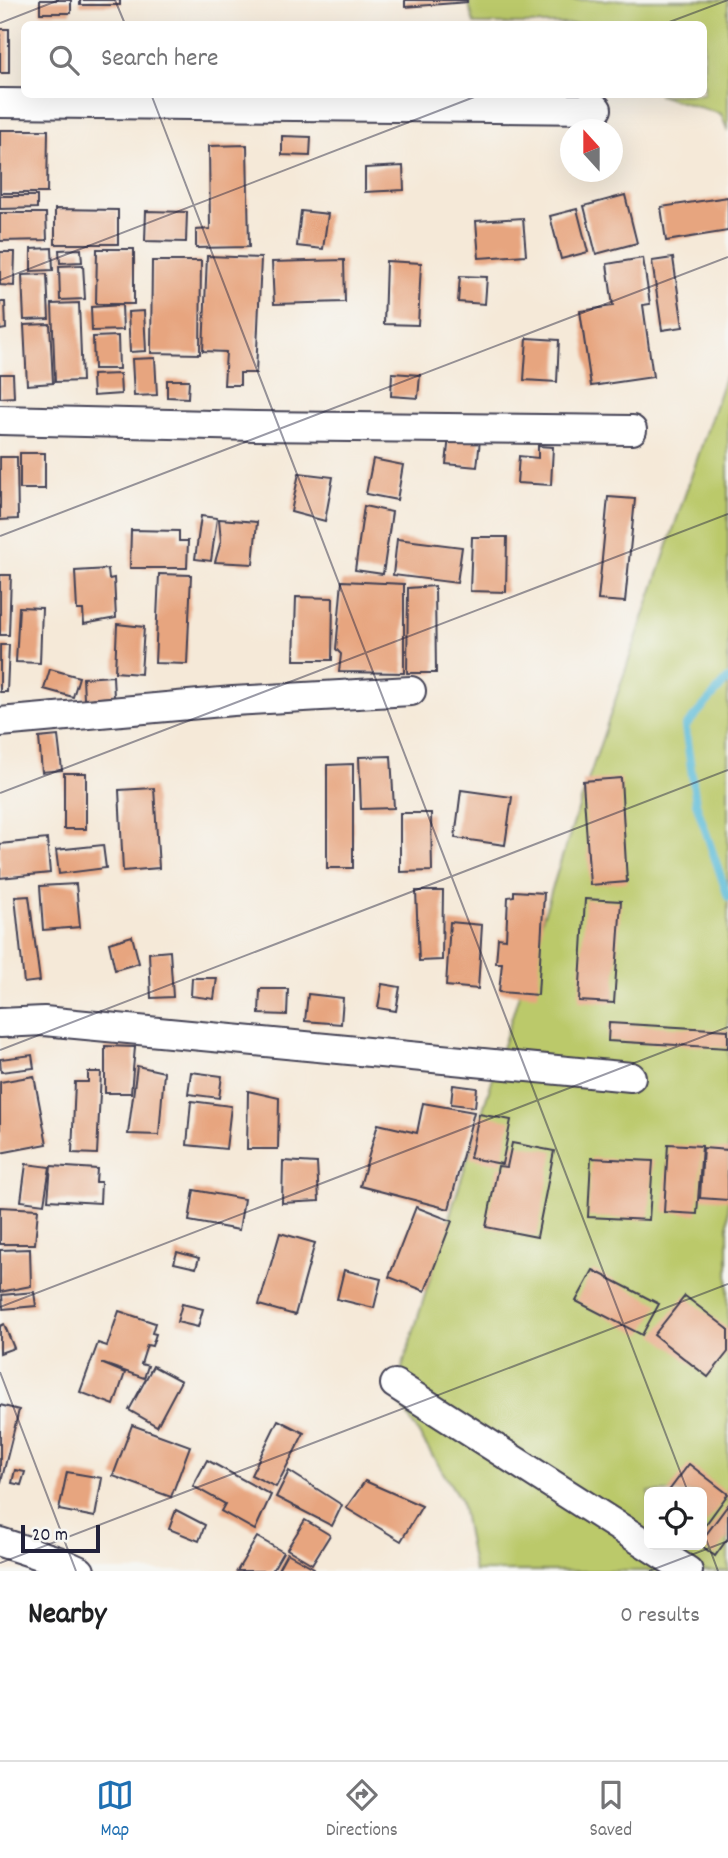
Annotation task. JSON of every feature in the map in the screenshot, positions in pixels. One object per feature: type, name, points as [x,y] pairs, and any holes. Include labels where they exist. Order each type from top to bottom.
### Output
[{"type":"street","points":[[0,103],[597,109]]},
{"type":"street","points":[[0,420],[241,426],[632,430]]},
{"type":"street","points":[[0,722],[233,701],[411,691]]},
{"type":"street","points":[[0,1023],[44,1021],[631,1077]]},
{"type":"street","points":[[394,1384],[688,1571]]},
{"type":"street","points":[[0,1542],[80,1571]]},
{"type":"green space","points":[[468,0],[728,0],[728,131],[721,114],[668,98],[707,98],[707,21],[473,21]]},
{"type":"green space","points":[[728,368],[728,1571],[474,1571],[461,1501],[394,1394],[561,860]]},
{"type":"building","points":[[40,0],[71,0],[71,13],[40,13]]},
{"type":"building","points":[[80,0],[120,0],[120,5],[80,5]]},
{"type":"building","points":[[405,0],[467,0],[467,2],[405,7]]},
{"type":"building","points":[[0,29],[9,29],[9,73],[0,73]]},
{"type":"building","points":[[0,130],[48,130],[47,193],[0,193]]},
{"type":"building","points":[[282,136],[311,137],[310,156],[282,155]]},
{"type":"building","points":[[247,145],[249,247],[196,248],[196,230],[210,229],[209,146]]},
{"type":"building","points":[[403,166],[404,190],[365,192],[365,168]]},
{"type":"building","points":[[625,195],[637,243],[596,254],[584,206]]},
{"type":"building","points":[[0,196],[37,196],[37,208],[0,209]]},
{"type":"building","points":[[728,197],[728,231],[666,241],[661,207]]},
{"type":"building","points":[[55,209],[118,210],[118,244],[55,244]]},
{"type":"building","points":[[577,209],[588,252],[561,259],[550,216]]},
{"type":"building","points":[[146,211],[187,212],[186,242],[145,241]]},
{"type":"building","points":[[301,211],[328,214],[323,249],[297,246]]},
{"type":"building","points":[[0,213],[46,213],[47,240],[0,241]]},
{"type":"building","points":[[523,218],[526,255],[479,258],[476,221]]},
{"type":"building","points":[[52,248],[53,270],[31,271],[31,249]]},
{"type":"building","points":[[81,249],[82,262],[60,263],[59,250]]},
{"type":"building","points":[[97,249],[134,249],[134,304],[96,304]]},
{"type":"building","points":[[0,252],[15,252],[14,286],[0,285]]},
{"type":"building","points":[[207,256],[261,258],[256,373],[240,373],[240,385],[224,385],[226,352],[203,351]]},
{"type":"building","points":[[643,258],[650,304],[643,305],[653,377],[591,386],[580,311],[613,306],[607,264]]},
{"type":"building","points":[[673,258],[683,327],[662,330],[652,261]]},
{"type":"building","points":[[344,260],[345,302],[274,304],[272,262]]},
{"type":"building","points":[[152,261],[201,261],[200,354],[151,353]]},
{"type":"building","points":[[386,261],[421,263],[418,325],[384,324]]},
{"type":"building","points":[[83,265],[85,299],[60,300],[59,266]]},
{"type":"building","points":[[47,274],[49,319],[24,320],[22,275]]},
{"type":"building","points":[[460,276],[487,277],[485,304],[458,302]]},
{"type":"building","points":[[0,302],[5,302],[6,329],[0,330]]},
{"type":"building","points":[[79,303],[82,381],[55,382],[52,304]]},
{"type":"building","points":[[122,305],[123,330],[92,331],[91,307]]},
{"type":"building","points":[[144,311],[146,351],[130,352],[128,312]]},
{"type":"building","points":[[50,324],[53,383],[27,385],[24,325]]},
{"type":"building","points":[[118,336],[119,369],[94,369],[93,337]]},
{"type":"building","points":[[527,338],[559,340],[557,382],[524,380]]},
{"type":"building","points":[[155,358],[157,395],[134,396],[132,359]]},
{"type":"building","points":[[392,373],[420,375],[418,398],[391,396]]},
{"type":"building","points":[[0,374],[13,374],[14,397],[0,398]]},
{"type":"building","points":[[120,374],[121,394],[93,396],[92,375]]},
{"type":"building","points":[[167,380],[189,380],[188,398],[167,397]]},
{"type":"building","points":[[449,436],[480,440],[477,467],[446,464]]},
{"type":"building","points":[[538,446],[553,447],[551,485],[517,483],[519,456],[538,458]]},
{"type":"building","points":[[20,453],[45,453],[45,489],[20,489]]},
{"type":"building","points":[[0,457],[17,457],[18,519],[0,520]]},
{"type":"building","points":[[373,459],[403,465],[397,500],[366,494]]},
{"type":"building","points":[[299,473],[333,477],[325,521],[291,512]]},
{"type":"building","points":[[608,497],[635,499],[625,602],[598,600]]},
{"type":"building","points":[[364,506],[392,512],[383,574],[355,570]]},
{"type":"building","points":[[201,516],[217,518],[211,561],[195,559]]},
{"type":"building","points":[[219,519],[257,522],[253,564],[215,562],[221,541]]},
{"type":"building","points":[[131,530],[179,531],[179,541],[188,541],[187,568],[130,568]]},
{"type":"building","points":[[472,537],[507,537],[506,592],[470,591]]},
{"type":"building","points":[[397,539],[462,547],[457,583],[393,575]]},
{"type":"building","points":[[108,569],[109,579],[114,578],[116,618],[84,624],[83,610],[77,610],[75,571]]},
{"type":"building","points":[[159,574],[191,575],[187,664],[155,663]]},
{"type":"building","points":[[0,575],[11,575],[9,635],[0,635]]},
{"type":"building","points":[[342,581],[404,584],[404,673],[339,672],[341,654],[336,649]]},
{"type":"building","points":[[435,586],[436,673],[407,673],[408,588]]},
{"type":"building","points":[[296,597],[333,598],[332,660],[294,660]]},
{"type":"building","points":[[19,607],[42,608],[40,663],[16,662]]},
{"type":"building","points":[[117,624],[144,627],[141,674],[115,672]]},
{"type":"building","points":[[0,645],[9,645],[7,692],[0,692]]},
{"type":"building","points":[[50,669],[79,677],[73,697],[44,689]]},
{"type":"building","points":[[113,676],[114,697],[84,699],[83,678]]},
{"type":"building","points":[[58,736],[62,770],[42,772],[39,738]]},
{"type":"building","points":[[391,756],[394,808],[361,809],[359,757]]},
{"type":"building","points":[[353,764],[353,868],[327,868],[327,765]]},
{"type":"building","points":[[64,773],[86,773],[86,829],[64,829]]},
{"type":"building","points":[[621,778],[627,882],[590,885],[583,781]]},
{"type":"building","points":[[154,788],[159,868],[123,871],[119,790]]},
{"type":"building","points":[[461,790],[512,797],[505,845],[455,838]]},
{"type":"building","points":[[400,813],[431,813],[432,871],[400,872]]},
{"type":"building","points":[[47,839],[50,873],[0,878],[0,844]]},
{"type":"building","points":[[103,845],[106,868],[59,874],[56,850]]},
{"type":"building","points":[[76,884],[80,927],[43,930],[40,886]]},
{"type":"building","points":[[416,891],[443,891],[442,960],[419,961]]},
{"type":"building","points":[[514,891],[544,893],[538,995],[499,992],[502,963],[496,963],[498,938],[506,939],[508,897],[514,896]]},
{"type":"building","points":[[29,896],[40,981],[24,983],[15,897]]},
{"type":"building","points":[[585,899],[621,901],[614,1003],[579,1001]]},
{"type":"building","points":[[450,922],[482,925],[478,989],[446,986]]},
{"type":"building","points":[[132,936],[139,963],[115,970],[109,943]]},
{"type":"building","points":[[170,951],[173,997],[151,998],[149,953]]},
{"type":"building","points":[[192,978],[217,978],[214,999],[191,996]]},
{"type":"building","points":[[382,984],[400,987],[396,1011],[378,1008]]},
{"type":"building","points":[[260,989],[288,989],[287,1015],[259,1014]]},
{"type":"building","points":[[308,994],[343,998],[341,1024],[305,1021]]},
{"type":"building","points":[[609,1023],[728,1030],[728,1048],[608,1041]]},
{"type":"building","points":[[105,1046],[135,1047],[131,1093],[105,1093]]},
{"type":"building","points":[[32,1055],[34,1068],[1,1072],[0,1059]]},
{"type":"building","points":[[137,1066],[164,1072],[159,1135],[128,1134]]},
{"type":"building","points":[[88,1072],[101,1072],[97,1154],[72,1153],[75,1082],[88,1082]]},
{"type":"building","points":[[191,1072],[222,1076],[219,1098],[188,1094]]},
{"type":"building","points":[[34,1076],[47,1144],[0,1153],[0,1082]]},
{"type":"building","points":[[453,1085],[477,1088],[475,1107],[451,1104]]},
{"type":"building","points":[[248,1091],[279,1098],[278,1149],[247,1149]]},
{"type":"building","points":[[191,1101],[231,1106],[226,1149],[187,1145]]},
{"type":"building","points":[[423,1103],[474,1112],[449,1209],[360,1186],[378,1124],[417,1133]]},
{"type":"building","points":[[479,1114],[511,1120],[502,1164],[470,1158]]},
{"type":"building","points":[[512,1143],[554,1151],[537,1237],[486,1227],[498,1166],[507,1167]]},
{"type":"building","points":[[668,1144],[702,1146],[697,1214],[664,1212]]},
{"type":"building","points":[[703,1148],[728,1150],[728,1200],[700,1198]]},
{"type":"building","points":[[591,1158],[653,1161],[649,1220],[588,1217]]},
{"type":"building","points":[[283,1161],[317,1163],[319,1201],[282,1203]]},
{"type":"building","points":[[26,1164],[50,1167],[44,1204],[21,1201]]},
{"type":"building","points":[[51,1166],[97,1169],[96,1182],[101,1182],[100,1203],[48,1200]]},
{"type":"building","points":[[194,1190],[244,1199],[239,1230],[189,1221]]},
{"type":"building","points":[[0,1207],[38,1209],[35,1244],[0,1244]]},
{"type":"building","points":[[416,1207],[452,1221],[425,1291],[389,1277]]},
{"type":"building","points":[[280,1233],[315,1243],[295,1315],[259,1305]]},
{"type":"building","points":[[30,1249],[31,1286],[0,1292],[0,1250]]},
{"type":"building","points":[[177,1252],[199,1258],[196,1268],[174,1263]]},
{"type":"building","points":[[344,1270],[381,1279],[374,1308],[337,1299]]},
{"type":"building","points":[[593,1270],[659,1304],[642,1335],[576,1301]]},
{"type":"building","points":[[34,1292],[36,1306],[3,1309],[2,1295]]},
{"type":"building","points":[[685,1296],[728,1329],[728,1352],[708,1377],[654,1335]]},
{"type":"building","points":[[182,1304],[203,1309],[198,1327],[177,1322]]},
{"type":"building","points":[[119,1311],[155,1323],[152,1333],[156,1334],[152,1346],[147,1345],[141,1364],[148,1366],[144,1378],[101,1363],[125,1373],[114,1405],[80,1392],[98,1343],[107,1346]]},
{"type":"building","points":[[4,1324],[14,1348],[0,1353],[0,1326]]},
{"type":"building","points":[[153,1366],[181,1381],[157,1426],[129,1410]]},
{"type":"building","points":[[0,1405],[19,1410],[1,1482],[0,1482]]},
{"type":"building","points":[[278,1420],[304,1433],[276,1487],[251,1475]]},
{"type":"building","points":[[132,1425],[190,1446],[171,1497],[113,1476]]},
{"type":"building","points":[[207,1460],[271,1495],[255,1530],[221,1511],[225,1504],[193,1486]]},
{"type":"building","points":[[689,1464],[728,1494],[707,1523],[707,1487],[672,1487]]},
{"type":"building","points":[[15,1470],[25,1472],[21,1485],[12,1483]]},
{"type":"building","points":[[289,1471],[342,1505],[332,1526],[276,1497]]},
{"type":"building","points":[[67,1472],[102,1478],[95,1517],[59,1510]]},
{"type":"building","points":[[365,1481],[422,1506],[401,1541],[346,1508]]},
{"type":"building","points":[[728,1505],[728,1538],[715,1556],[707,1550],[707,1533]]},
{"type":"building","points":[[176,1510],[205,1525],[199,1541],[169,1529]]},
{"type":"building","points":[[305,1520],[330,1535],[312,1564],[287,1549]]},
{"type":"building","points":[[257,1537],[283,1552],[272,1571],[237,1571]]},
{"type":"building","points":[[287,1553],[314,1568],[312,1571],[277,1571]]},
{"type":"waterway","points":[[728,679],[685,727],[696,803],[728,897]]}]
